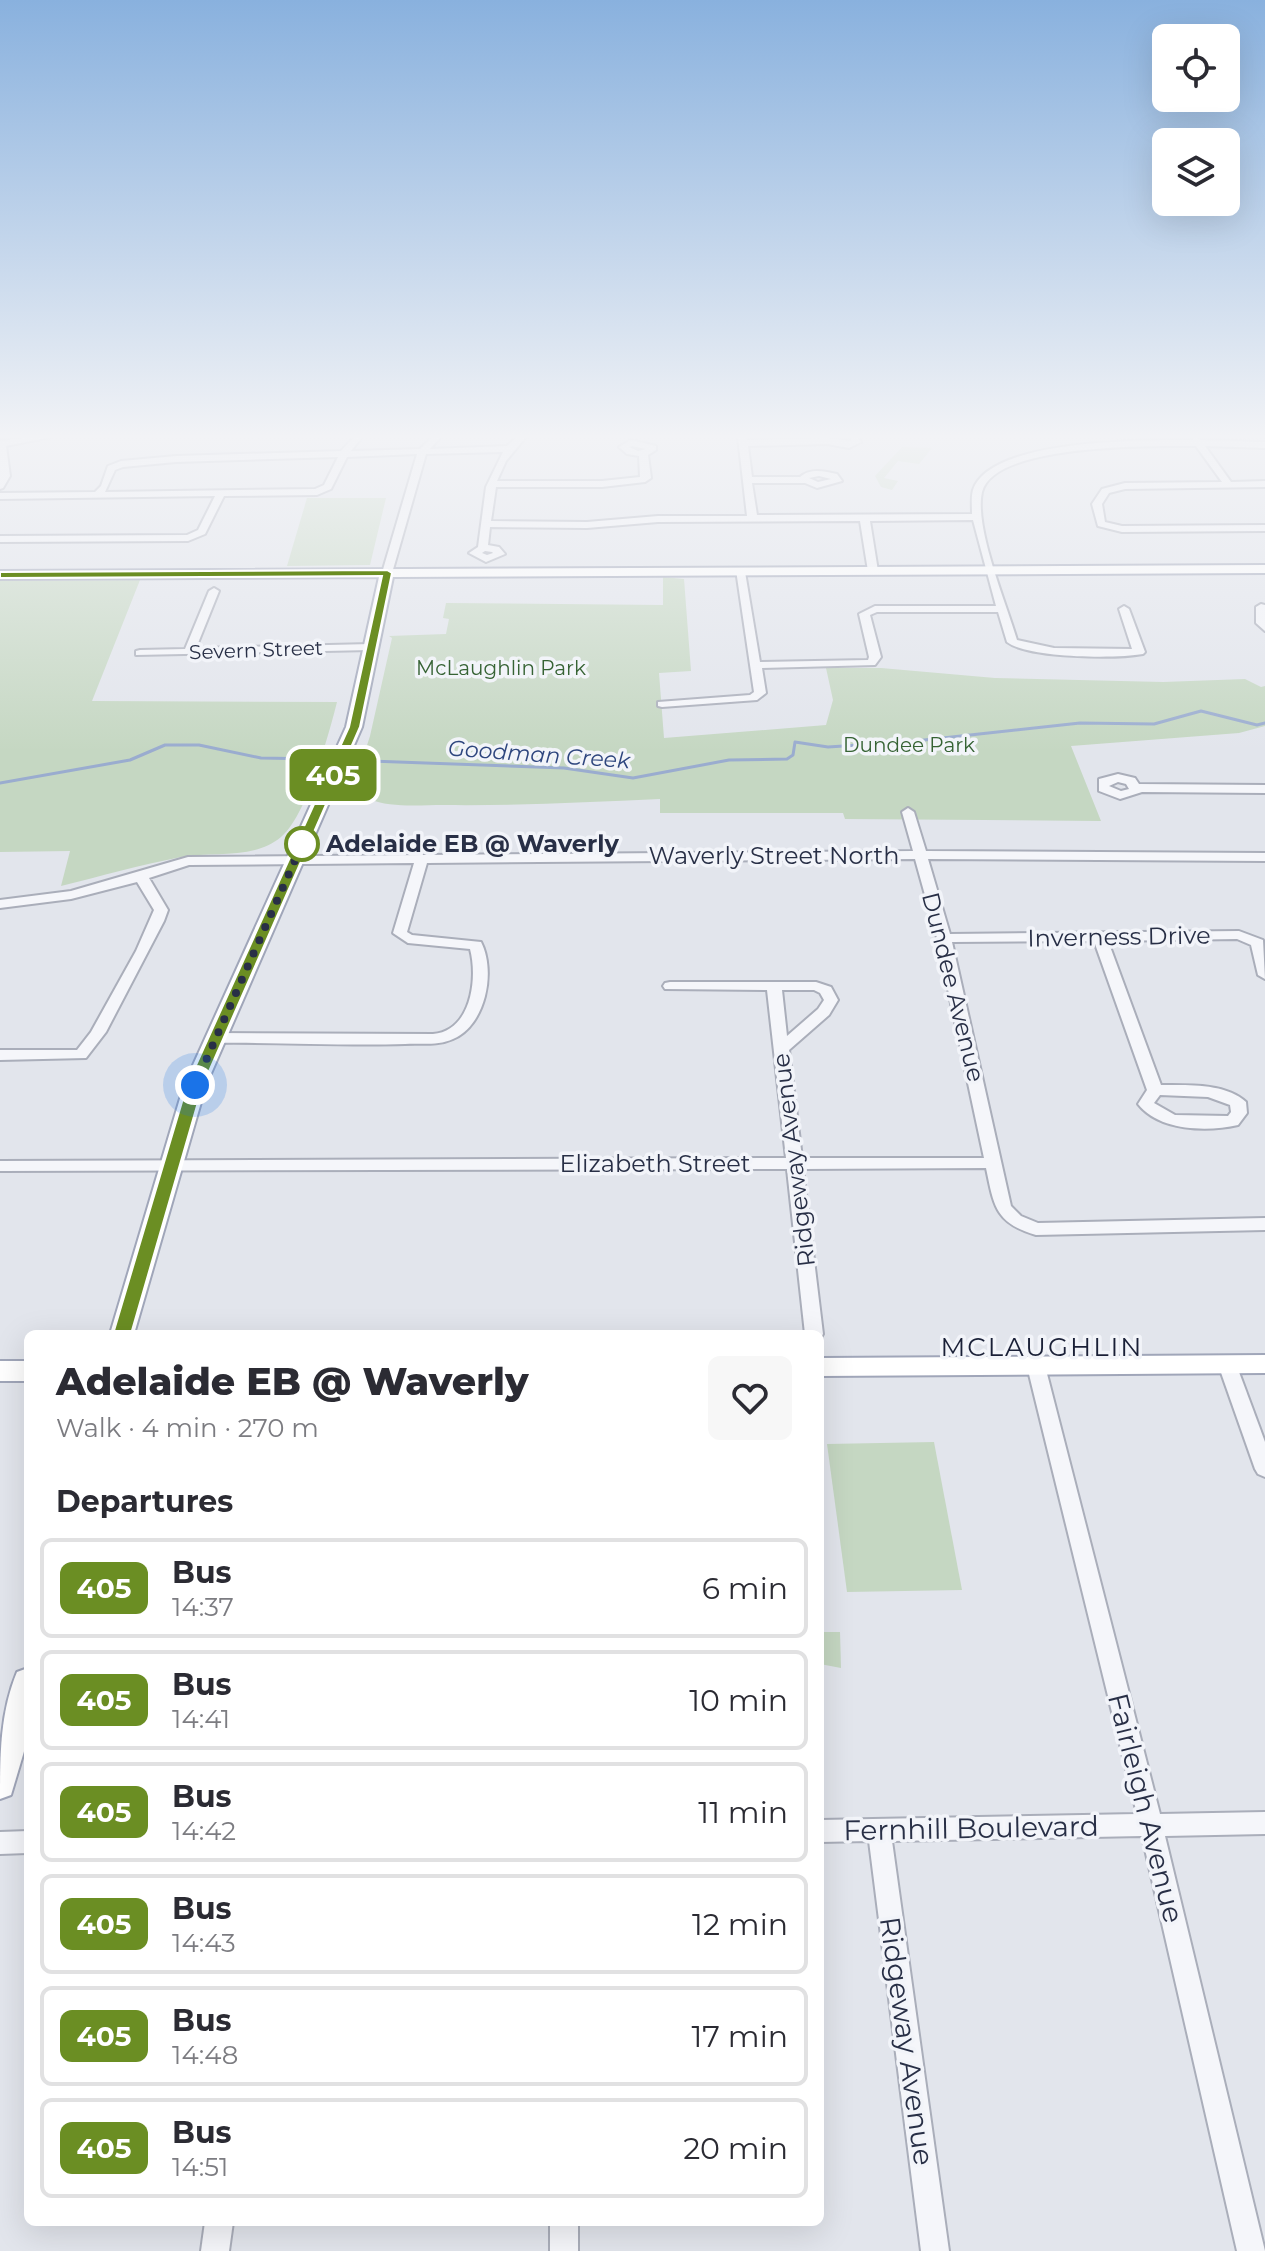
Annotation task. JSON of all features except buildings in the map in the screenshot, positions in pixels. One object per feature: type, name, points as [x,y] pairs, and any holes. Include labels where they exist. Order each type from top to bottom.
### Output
[{"type":"main road","points":[[0,575],[1265,569]]},
{"type":"main road","points":[[123,1330],[186,1110],[354,727],[387,573]]},
{"type":"main road","points":[[824,1367],[1265,1364]]},
{"type":"main road","points":[[0,1371],[24,1371]]},
{"type":"main road","points":[[0,1785],[24,1696]]},
{"type":"street","points":[[387,573],[396,542]]},
{"type":"street","points":[[483,548],[484,542]]},
{"type":"street","points":[[869,542],[873,571]]},
{"type":"street","points":[[983,542],[1012,642],[1020,647],[1139,652],[1124,609]]},
{"type":"street","points":[[662,704],[756,697],[760,693],[740,572]]},
{"type":"street","points":[[189,652],[214,591]]},
{"type":"street","points":[[1261,607],[1261,623],[1265,628]]},
{"type":"street","points":[[755,665],[871,663],[875,657],[864,614],[875,609],[1004,609]]},
{"type":"street","name":"Severn Street","points":[[140,653],[371,647]]},
{"type":"street","points":[[1137,788],[1265,789]]},
{"type":"street","name":"Dundee Avenue","points":[[908,812],[944,938],[995,1163]]},
{"type":"street","name":"Waverly Street North","points":[[5,904],[38,901],[141,877],[188,861],[918,855],[1265,857]]},
{"type":"street","points":[[215,1038],[362,1041],[447,1037],[467,1025],[476,1000],[479,955],[476,945],[408,939],[400,933],[422,858]]},
{"type":"street","points":[[0,1055],[81,1055],[96,1041],[118,993],[154,933],[161,910],[141,877]]},
{"type":"street","points":[[0,918],[5,904]]},
{"type":"street","name":"Inverness Drive","points":[[944,938],[1239,935],[1258,943],[1265,975]]},
{"type":"street","points":[[1100,937],[1155,1090]]},
{"type":"street","points":[[670,986],[816,986],[826,990],[831,1000],[824,1012],[781,1049]]},
{"type":"street","name":"Ridgeway Avenue","points":[[774,986],[814,1330]]},
{"type":"street","points":[[1155,1090],[1202,1090],[1225,1095],[1238,1102],[1239,1113],[1232,1121],[1175,1121],[1154,1114],[1146,1104],[1155,1090]]},
{"type":"street","points":[[995,1163],[1003,1208],[1015,1220],[1036,1229],[1265,1224]]},
{"type":"street","name":"Elizabeth Street","points":[[0,1166],[995,1163]]},
{"type":"street","points":[[1227,1364],[1265,1469]]},
{"type":"street","name":"Fairleigh Avenue","points":[[1036,1366],[1150,1824],[1251,2251]]},
{"type":"street","name":"Fernhill Boulevard","points":[[824,1831],[1265,1823]]},
{"type":"street","name":"Ridgeway Avenue","points":[[879,1831],[935,2251]]},
{"type":"street","points":[[0,1843],[24,1842]]},
{"type":"street","points":[[215,2251],[218,2226]]},
{"type":"street","points":[[564,2226],[564,2251]]},
{"type":"green space","points":[[294,542],[375,542],[370,565],[287,566]]},
{"type":"green space","points":[[663,577],[684,579],[691,671],[659,673],[664,738],[826,725],[833,700],[826,668],[881,668],[995,678],[1163,682],[1245,679],[1265,686],[1265,726],[1239,733],[1071,746],[1101,821],[845,819],[843,813],[660,813],[660,799],[415,805],[386,804],[369,799],[358,773],[370,736],[392,638],[389,636],[446,634],[449,619],[443,618],[446,603],[663,605]]},
{"type":"green space","points":[[140,580],[92,701],[337,702],[308,794],[281,837],[246,852],[181,857],[61,886],[70,851],[0,852],[0,581]]},
{"type":"green space","points":[[934,1442],[962,1590],[847,1592],[827,1444]]},
{"type":"green space","points":[[824,1632],[840,1632],[841,1668],[824,1665]]},
{"type":"waterway","name":"Goodman Creek","points":[[370,761],[564,768],[633,778],[729,760],[787,759],[793,755],[795,742],[828,747],[906,742],[1080,723],[1154,724],[1201,711],[1257,725],[1265,723]]},
{"type":"waterway","name":"Goodman Creek","points":[[0,783],[130,760],[165,745],[199,745],[261,758],[318,759]]},
{"type":"bus line","name":"405","points":[[0,575],[387,573],[354,727],[195,1085],[123,1330]]},
{"type":"place","name":"Adelaide EB @ Waverly","points":[[302,844]]},
{"type":"district","name":"MCLAUGHLIN","points":[[1042,1347]]},
{"type":"route","points":[[195,1085],[308,831],[302,844]]},
{"type":"park label","name":"McLaughlin Park","points":[[501,668]]},
{"type":"park label","name":"Dundee Park","points":[[909,745]]}]
